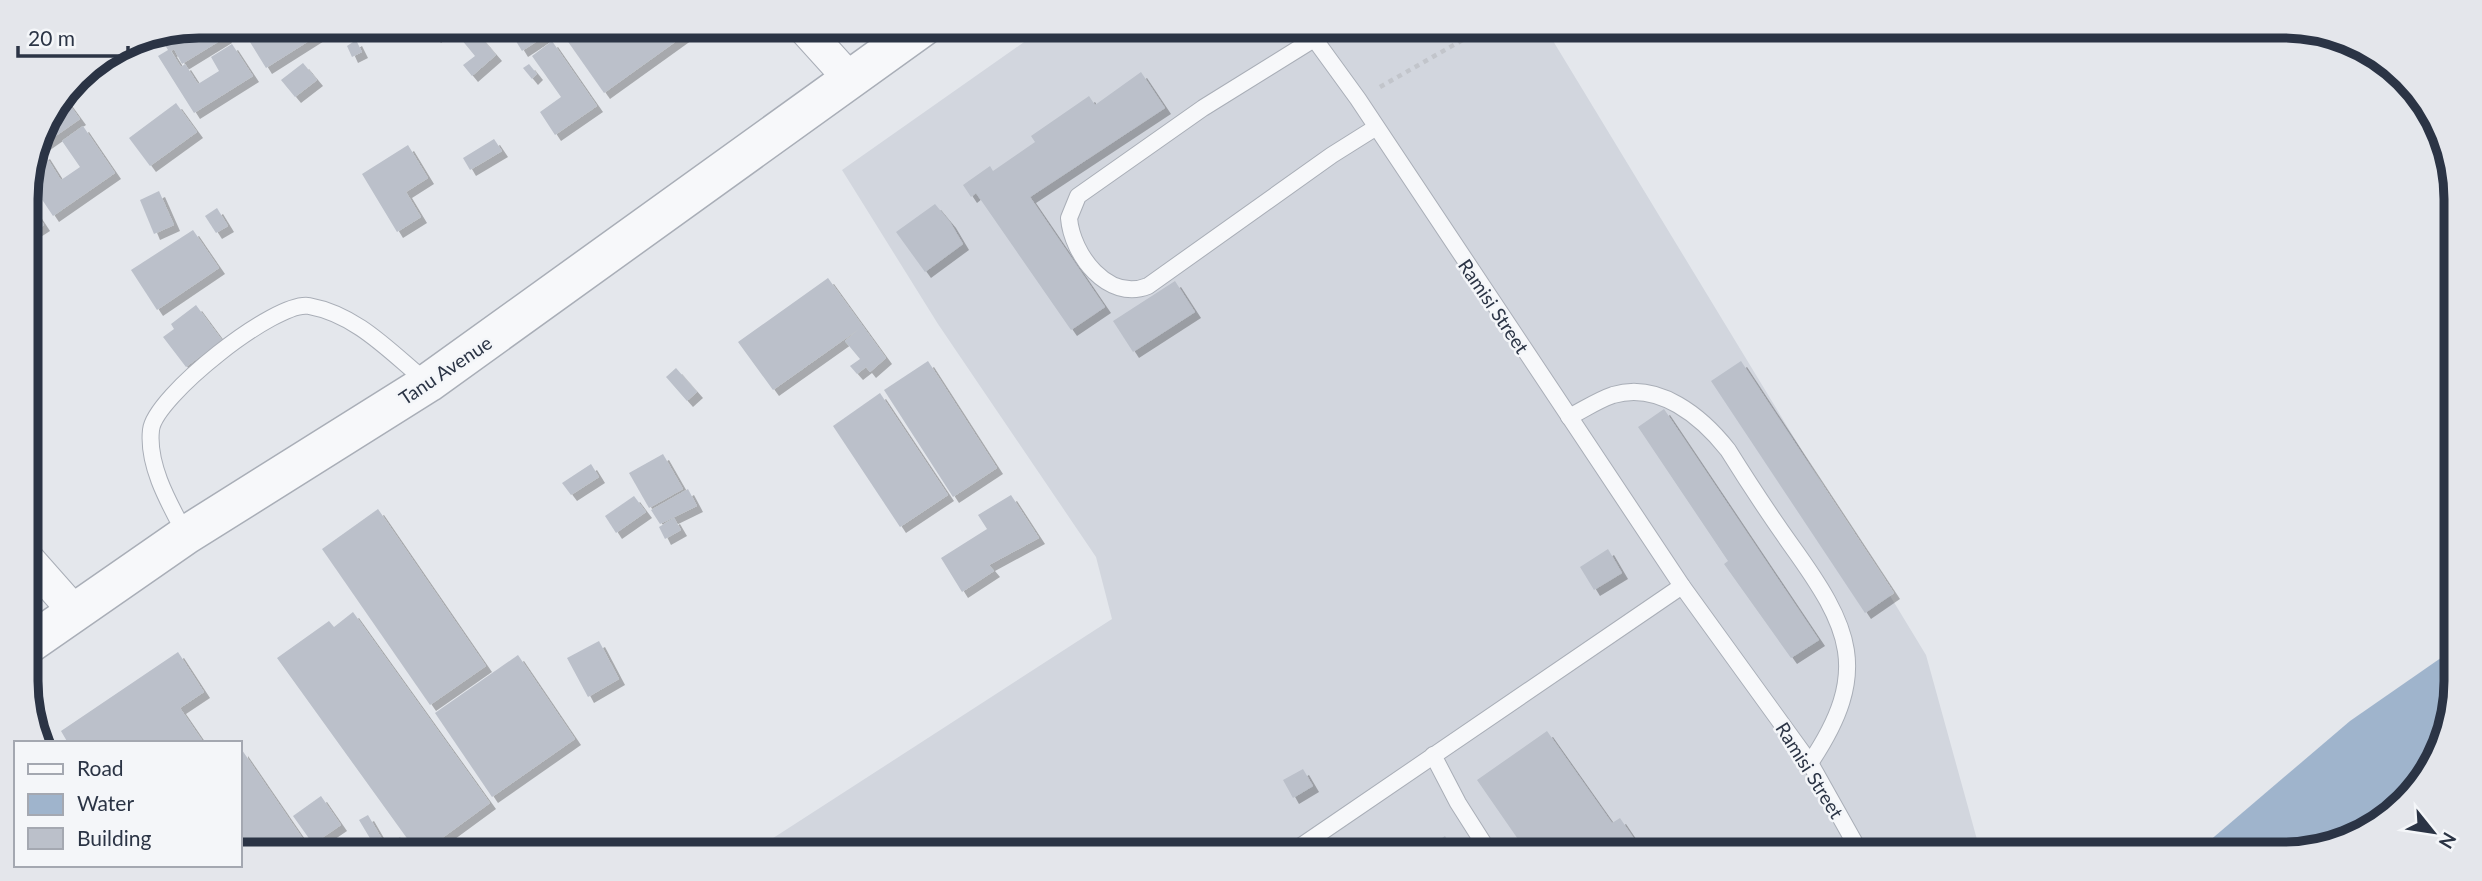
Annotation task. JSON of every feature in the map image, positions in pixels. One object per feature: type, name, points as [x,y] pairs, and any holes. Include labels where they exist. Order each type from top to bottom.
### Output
[{"type":"street","points":[[813,38],[849,78]]},
{"type":"street","name":"Tanu Avenue","points":[[38,637],[186,535],[428,383],[907,38]]},
{"type":"street","points":[[38,570],[75,611]]},
{"type":"lane","points":[[1303,38],[1078,196],[1069,218],[1080,250],[1106,282],[1115,288],[1128,291],[1148,286],[1332,155],[1375,128]]},
{"type":"lane","name":"Ramisi Street","points":[[1314,38],[1358,99],[1682,586],[1810,762],[1854,842]]},
{"type":"lane","points":[[186,535],[167,499],[153,454],[151,428],[155,416],[178,388],[282,311],[306,305],[350,321],[365,329],[428,383]]},
{"type":"lane","points":[[1569,417],[1613,395],[1654,396],[1675,401],[1713,431],[1728,450],[1820,584],[1839,619],[1848,653],[1846,688],[1832,730],[1810,762]]},
{"type":"lane","points":[[1307,842],[1682,586]]},
{"type":"lane","points":[[1433,755],[1458,803],[1483,842]]},
{"type":"path","points":[[1358,99],[1466,38]]},
{"type":"shaded area","points":[[1030,38],[1551,38],[1926,655],[1978,842],[767,842],[1112,619],[1096,557],[938,324],[842,170]]},
{"type":"water","points":[[2444,656],[2440,713],[2427,753],[2404,788],[2381,809],[2354,826],[2314,839],[2293,842],[2208,842],[2350,721]]},
{"type":"building","points":[[224,38],[182,64],[174,49],[171,51],[181,67],[185,64],[198,84],[219,71],[211,57],[232,44],[253,76],[194,113],[158,56],[168,50],[164,43]]},
{"type":"building","points":[[247,38],[314,38],[266,68]]},
{"type":"building","points":[[482,38],[496,55],[472,76],[463,65],[475,56],[461,39]]},
{"type":"building","points":[[514,38],[542,38],[522,51]]},
{"type":"building","points":[[565,38],[681,38],[604,93]]},
{"type":"building","points":[[356,40],[362,52],[352,57],[347,46]]},
{"type":"building","points":[[552,41],[597,106],[555,135],[540,112],[561,97],[532,56]]},
{"type":"building","points":[[303,63],[317,80],[295,97],[281,80]]},
{"type":"building","points":[[529,64],[537,74],[532,79],[523,68]]},
{"type":"building","points":[[1141,72],[1165,108],[1030,197],[1105,307],[1071,330],[976,193],[971,197],[963,185],[990,166],[993,171],[1035,142],[1031,136],[1089,96],[1095,105]]},
{"type":"building","points":[[176,103],[197,132],[150,166],[129,138]]},
{"type":"building","points":[[70,105],[80,119],[50,140]]},
{"type":"building","points":[[83,126],[115,173],[53,216],[39,195],[45,155],[61,180],[80,167],[62,141]]},
{"type":"building","points":[[494,139],[502,151],[470,170],[463,158]]},
{"type":"building","points":[[408,145],[428,178],[406,192],[421,217],[397,232],[362,174]]},
{"type":"building","points":[[159,191],[174,225],[154,234],[140,200]]},
{"type":"building","points":[[935,204],[963,244],[925,272],[896,232]]},
{"type":"building","points":[[217,208],[228,226],[216,233],[205,216]]},
{"type":"building","points":[[193,230],[219,268],[157,310],[131,270]]},
{"type":"building","points":[[828,278],[886,358],[870,372],[866,367],[857,374],[850,366],[860,359],[845,341],[859,329],[773,390],[738,342]]},
{"type":"building","points":[[1175,281],[1195,312],[1133,352],[1113,321]]},
{"type":"building","points":[[196,305],[222,340],[186,367],[163,337],[174,329],[171,324]]},
{"type":"building","points":[[928,361],[997,468],[953,497],[884,390]]},
{"type":"building","points":[[1741,361],[1894,593],[1865,613],[1711,381]]},
{"type":"building","points":[[676,368],[697,392],[687,401],[666,377]]},
{"type":"building","points":[[880,393],[948,495],[900,527],[833,426]]},
{"type":"building","points":[[1664,409],[1819,640],[1791,658],[1724,564],[1728,561],[1638,427]]},
{"type":"building","points":[[663,454],[683,489],[649,508],[629,473]]},
{"type":"building","points":[[591,464],[599,477],[571,495],[562,483]]},
{"type":"building","points":[[688,489],[697,506],[660,524],[651,510]]},
{"type":"building","points":[[1011,495],[1039,538],[989,565],[994,571],[962,592],[941,558],[987,529],[978,515]]},
{"type":"building","points":[[634,496],[646,512],[616,533],[605,516]]},
{"type":"building","points":[[378,509],[486,666],[430,705],[322,549]]},
{"type":"building","points":[[674,518],[681,530],[665,539],[659,527]]},
{"type":"building","points":[[1608,549],[1622,573],[1594,590],[1580,567]]},
{"type":"building","points":[[353,612],[490,803],[437,842],[410,842],[277,658],[329,621],[334,627]]},
{"type":"building","points":[[599,641],[619,679],[588,697],[567,658]]},
{"type":"building","points":[[178,652],[204,692],[180,708],[203,741],[67,741],[61,731]]},
{"type":"building","points":[[518,655],[575,739],[492,797],[435,713]]},
{"type":"building","points":[[1547,731],[1612,823],[1620,818],[1636,842],[1520,842],[1477,780]]},
{"type":"building","points":[[242,750],[305,842],[242,842]]},
{"type":"building","points":[[1303,769],[1313,786],[1293,798],[1283,780]]},
{"type":"building","points":[[321,796],[341,825],[316,842],[312,842],[293,816]]},
{"type":"building","points":[[368,815],[382,839],[372,842],[359,820]]},
{"type":"building","points":[[1445,836],[1449,842],[1436,842]]}]
